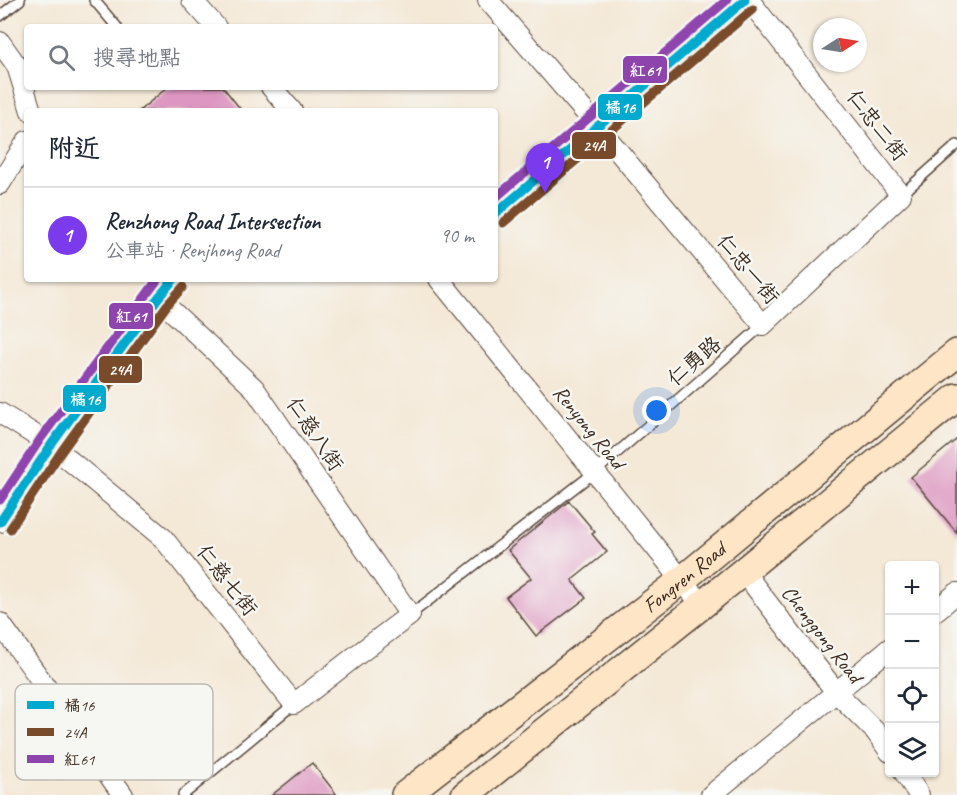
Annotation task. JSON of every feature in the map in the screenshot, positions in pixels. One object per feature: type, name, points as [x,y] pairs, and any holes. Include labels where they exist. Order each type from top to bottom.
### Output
[{"type":"main road","name":"Fongren Road","points":[[405,795],[682,580],[957,352]]},
{"type":"main road","name":"Fongren Road","points":[[465,795],[957,397]]},
{"type":"street","points":[[192,0],[213,24]]},
{"type":"street","name":"仁忠一街","points":[[488,0],[598,127],[763,325],[901,195]]},
{"type":"street","points":[[498,211],[747,0]]},
{"type":"street","name":"仁忠二街","points":[[747,0],[901,195]]},
{"type":"street","points":[[0,42],[16,66],[30,108]]},
{"type":"street","points":[[274,90],[289,108]]},
{"type":"street","points":[[0,184],[24,146]]},
{"type":"street","name":"Renyong Road","points":[[441,282],[702,605]]},
{"type":"street","points":[[0,522],[51,445],[166,286]]},
{"type":"street","name":"仁慈八街","points":[[166,286],[254,388],[410,615]]},
{"type":"street","name":"仁慈七街","points":[[0,413],[51,445],[163,538],[294,704]]},
{"type":"street","name":"Chenggong Road","points":[[743,571],[836,692],[876,732],[885,745]]},
{"type":"street","points":[[939,608],[957,593]]},
{"type":"street","points":[[294,704],[410,615]]},
{"type":"street","points":[[0,623],[44,684]]},
{"type":"street","points":[[711,795],[885,652]]},
{"type":"street","points":[[907,777],[919,795]]},
{"type":"street","points":[[112,780],[123,795]]},
{"type":"lane","points":[[0,15],[20,0]]},
{"type":"lane","points":[[94,0],[114,24]]},
{"type":"lane","points":[[901,195],[957,145]]},
{"type":"lane","name":"仁勇路","points":[[595,472],[763,325]]},
{"type":"lane","points":[[410,615],[595,472]]},
{"type":"lane","points":[[213,770],[294,704]]},
{"type":"lane","points":[[183,795],[201,780]]},
{"type":"building","points":[[164,90],[225,90],[240,108],[143,108]]},
{"type":"building","points":[[957,439],[957,533],[911,477]]},
{"type":"building","points":[[569,501],[595,532],[592,534],[607,552],[572,580],[586,598],[536,636],[506,597],[531,578],[508,550]]},
{"type":"building","points":[[312,763],[337,795],[272,795]]},
{"type":"transit line","name":"紅61","points":[[498,195],[727,0]]},
{"type":"transit line","name":"橘16","points":[[498,211],[745,0]]},
{"type":"transit line","name":"24A","points":[[503,223],[753,9]]},
{"type":"transit line","name":"紅61","points":[[0,500],[41,438],[156,282]]},
{"type":"transit line","name":"橘16","points":[[0,522],[51,445],[171,282]]},
{"type":"transit line","name":"24A","points":[[10,529],[61,452],[167,305],[183,287]]},
{"type":"place","name":"Renzhong Road Intersection","points":[[545,193]]}]
